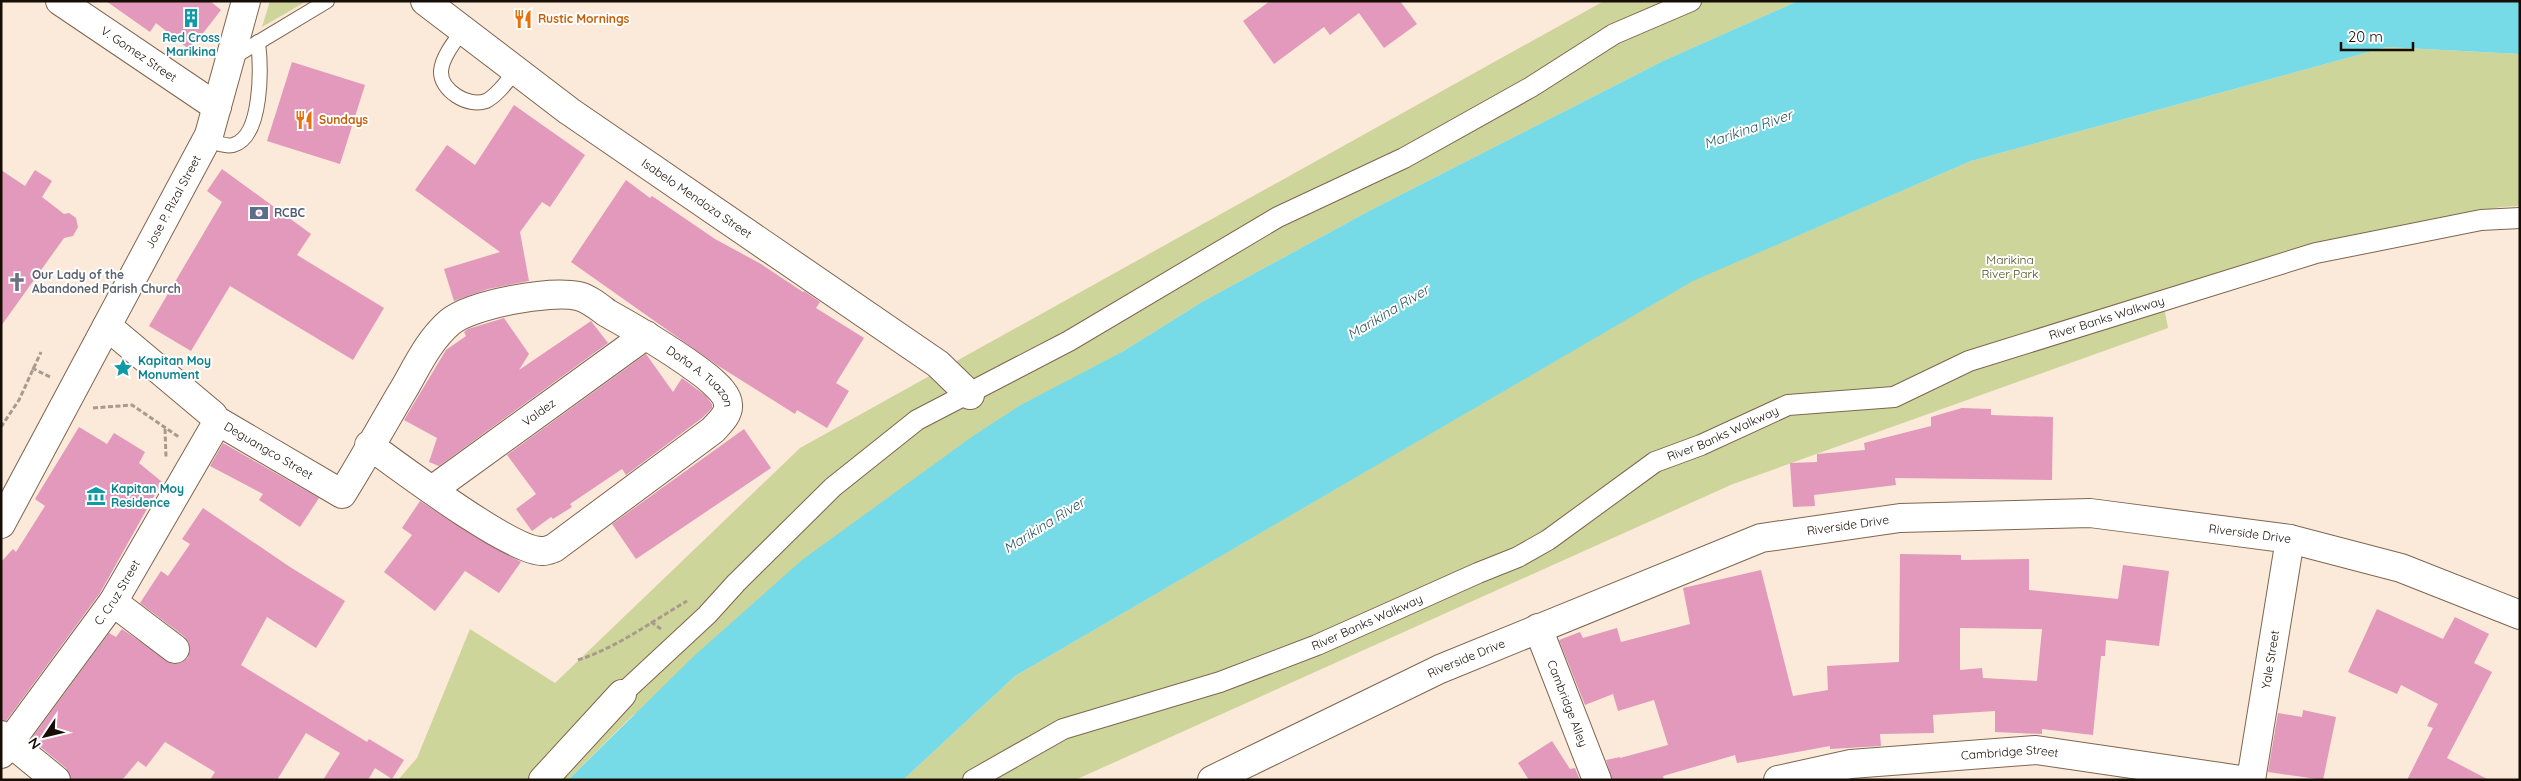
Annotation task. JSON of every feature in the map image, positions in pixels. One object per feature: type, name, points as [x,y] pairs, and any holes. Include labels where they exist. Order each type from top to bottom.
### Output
[{"type":"street","name":"V. Gomez Street","points":[[60,1],[217,107]]},
{"type":"street","name":"Jose P. Rizal Street","points":[[1,524],[207,139],[246,1]]},
{"type":"street","name":"Isabelo Mendoza Street","points":[[425,1],[569,111],[938,364],[970,394]]},
{"type":"street","points":[[543,780],[622,694],[707,615],[833,487],[917,420],[1070,341],[1278,217],[1404,158],[1531,88],[1614,34],[1691,1]]},
{"type":"street","name":"River Banks Walkway","points":[[973,780],[1063,729],[1220,682],[1317,645],[1518,557],[1548,540],[1655,462],[1701,445],[1788,405],[1894,397],[1969,361],[2316,253],[2481,220],[2520,218]]},
{"type":"street","name":"Doña A. Tuazon","points":[[342,494],[370,445],[432,340],[452,321],[476,310],[522,298],[555,293],[580,296],[646,335],[706,376],[719,388],[728,404],[728,411],[713,430],[554,548],[542,551],[506,538],[432,490],[370,445]]},
{"type":"street","name":"Deguangco Street","points":[[107,326],[213,415],[216,420],[342,494]]},
{"type":"street","name":"Valdez","points":[[432,490],[646,335]]},
{"type":"street","name":"C. Cruz Street","points":[[4,744],[113,602],[215,426],[216,420]]},
{"type":"street","name":"Riverside Drive","points":[[1212,780],[1440,669],[1761,538],[1900,518],[2090,513],[2290,539],[2402,568],[2520,615]]},
{"type":"street","name":"Yale Street","points":[[2251,780],[2290,539]]},
{"type":"street","points":[[113,602],[175,649]]},
{"type":"street","name":"Cambridge Alley","points":[[1538,628],[1597,780]]},
{"type":"street","points":[[4,744],[56,780]]},
{"type":"street","name":"Cambridge Street","points":[[1778,780],[1851,764],[2036,750],[2241,780]]},
{"type":"lane","points":[[229,60],[327,1]]},
{"type":"lane","points":[[463,30],[441,69],[442,82],[452,92],[469,103],[486,100],[504,85],[516,70]]},
{"type":"lane","points":[[207,139],[226,145],[235,144],[248,134],[257,101],[261,72],[258,42]]},
{"type":"path","points":[[1,427],[19,400],[32,368],[41,352]]},
{"type":"path","points":[[32,368],[60,382]]},
{"type":"path","points":[[91,408],[132,405],[200,451]]},
{"type":"path","points":[[578,660],[603,652],[651,622]]},
{"type":"green space","points":[[270,1],[307,1],[262,27]]},
{"type":"green space","points":[[1604,1],[1798,1],[1663,61],[1369,211],[1202,302],[1122,352],[631,717],[568,780],[398,780],[417,758],[470,629],[555,683],[800,448]]},
{"type":"green space","name":"Marikina River Park","points":[[2387,47],[2520,54],[2520,206],[2501,207],[2333,240],[2161,290],[2168,328],[1733,484],[1075,780],[903,780],[1015,676],[1692,281],[1971,161]]},
{"type":"water","name":"Marikina River","points":[[1798,1],[2520,1],[2520,54],[2387,47],[1971,161],[1693,281],[1015,676],[903,780],[568,780],[694,656],[802,560],[973,436],[1019,406],[1122,352],[1202,302],[1369,211],[1663,61]]},
{"type":"building","points":[[106,1],[210,1],[221,10],[190,50],[156,23],[150,32]]},
{"type":"building","points":[[1270,1],[1400,1],[1417,24],[1384,48],[1359,13],[1330,35],[1324,27],[1274,64],[1243,21]]},
{"type":"building","points":[[292,62],[365,85],[340,164],[267,141]]},
{"type":"building","points":[[514,105],[585,155],[550,207],[542,202],[520,232],[529,281],[488,289],[454,301],[444,269],[500,252],[415,190],[447,145],[475,165]]},
{"type":"building","points":[[222,169],[311,234],[297,255],[384,308],[353,360],[230,286],[191,351],[149,326],[222,202],[207,191]]},
{"type":"building","name":"Our Lady of the Abandoned Parish Church","points":[[1,170],[25,186],[35,170],[52,181],[42,197],[64,214],[69,213],[76,218],[78,227],[73,236],[64,238],[1,326]]},
{"type":"building","points":[[626,180],[650,198],[652,196],[715,239],[761,264],[804,291],[820,302],[816,308],[864,338],[836,383],[849,391],[827,428],[797,410],[795,414],[717,365],[571,262]]},
{"type":"building","points":[[504,318],[529,354],[519,370],[591,321],[608,343],[439,466],[429,462],[437,438],[404,420],[446,350],[466,336],[464,332],[468,329]]},
{"type":"building","points":[[646,354],[673,392],[682,378],[706,396],[712,404],[712,408],[702,418],[626,475],[622,469],[570,504],[572,507],[553,519],[551,517],[532,531],[516,509],[536,494],[507,455]]},
{"type":"building","points":[[1962,408],[1991,409],[1991,415],[2053,417],[2052,480],[1895,478],[1896,485],[1814,495],[1815,506],[1793,507],[1790,463],[1817,462],[1817,454],[1865,450],[1864,443],[1931,426],[1931,417]]},
{"type":"building","points":[[79,427],[107,444],[114,433],[145,452],[139,463],[162,482],[100,593],[6,721],[1,720],[1,562],[13,549],[16,552],[45,506],[35,499]]},
{"type":"building","points":[[744,429],[771,468],[636,559],[612,524]]},
{"type":"building","points":[[223,443],[319,498],[300,527],[259,500],[263,494],[210,466]]},
{"type":"building","points":[[420,501],[475,537],[521,562],[499,593],[465,571],[435,611],[384,572],[412,535],[402,528]]},
{"type":"building","points":[[203,508],[290,567],[345,601],[316,648],[267,617],[241,665],[367,742],[369,739],[404,760],[392,779],[375,768],[368,780],[323,780],[340,753],[306,733],[277,780],[210,780],[215,772],[165,742],[146,767],[138,761],[122,780],[71,780],[66,768],[31,739],[109,633],[116,637],[122,629],[173,664],[181,663],[188,658],[189,643],[185,637],[140,603],[161,571],[168,576],[190,544],[182,539]]},
{"type":"building","points":[[1900,554],[1961,555],[1961,560],[2029,559],[2029,590],[2118,599],[2123,565],[2169,571],[2159,646],[2106,640],[2105,656],[2101,656],[2093,735],[2042,729],[2042,734],[1995,732],[1995,711],[1933,715],[1934,733],[1880,734],[1881,746],[1830,749],[1830,746],[1737,763],[1735,755],[1663,776],[1664,780],[1612,780],[1606,760],[1668,745],[1654,700],[1618,711],[1613,694],[1585,705],[1559,640],[1580,632],[1583,638],[1617,628],[1621,642],[1690,624],[1683,588],[1761,570],[1793,696],[1828,690],[1827,666],[1899,662]],"holes":[[[1960,628],[2042,629],[2037,681],[1983,678],[1982,668],[1960,670]]]},
{"type":"building","points":[[2377,609],[2443,639],[2455,617],[2489,634],[2474,663],[2492,672],[2447,758],[2489,780],[2407,780],[2433,728],[2427,726],[2438,704],[2401,685],[2397,694],[2348,672]]},
{"type":"building","points":[[2303,710],[2336,717],[2323,780],[2268,772],[2278,713],[2302,717]]},
{"type":"building","points":[[1552,741],[1570,769],[1575,768],[1580,780],[1529,780],[1518,763]]},
{"type":"place","name":"Red Cross Marikina","points":[[191,18]]},
{"type":"place","name":"Rustic Mornings","points":[[523,19]]},
{"type":"place","name":"Sundays","points":[[304,120]]},
{"type":"place","name":"RCBC","points":[[259,213]]},
{"type":"place","name":"Our Lady of the Abandoned Parish Church","points":[[17,282]]},
{"type":"place","name":"Kapitan Moy Monument","points":[[123,368]]},
{"type":"place","name":"Kapitan Moy Residence","points":[[96,496]]}]
